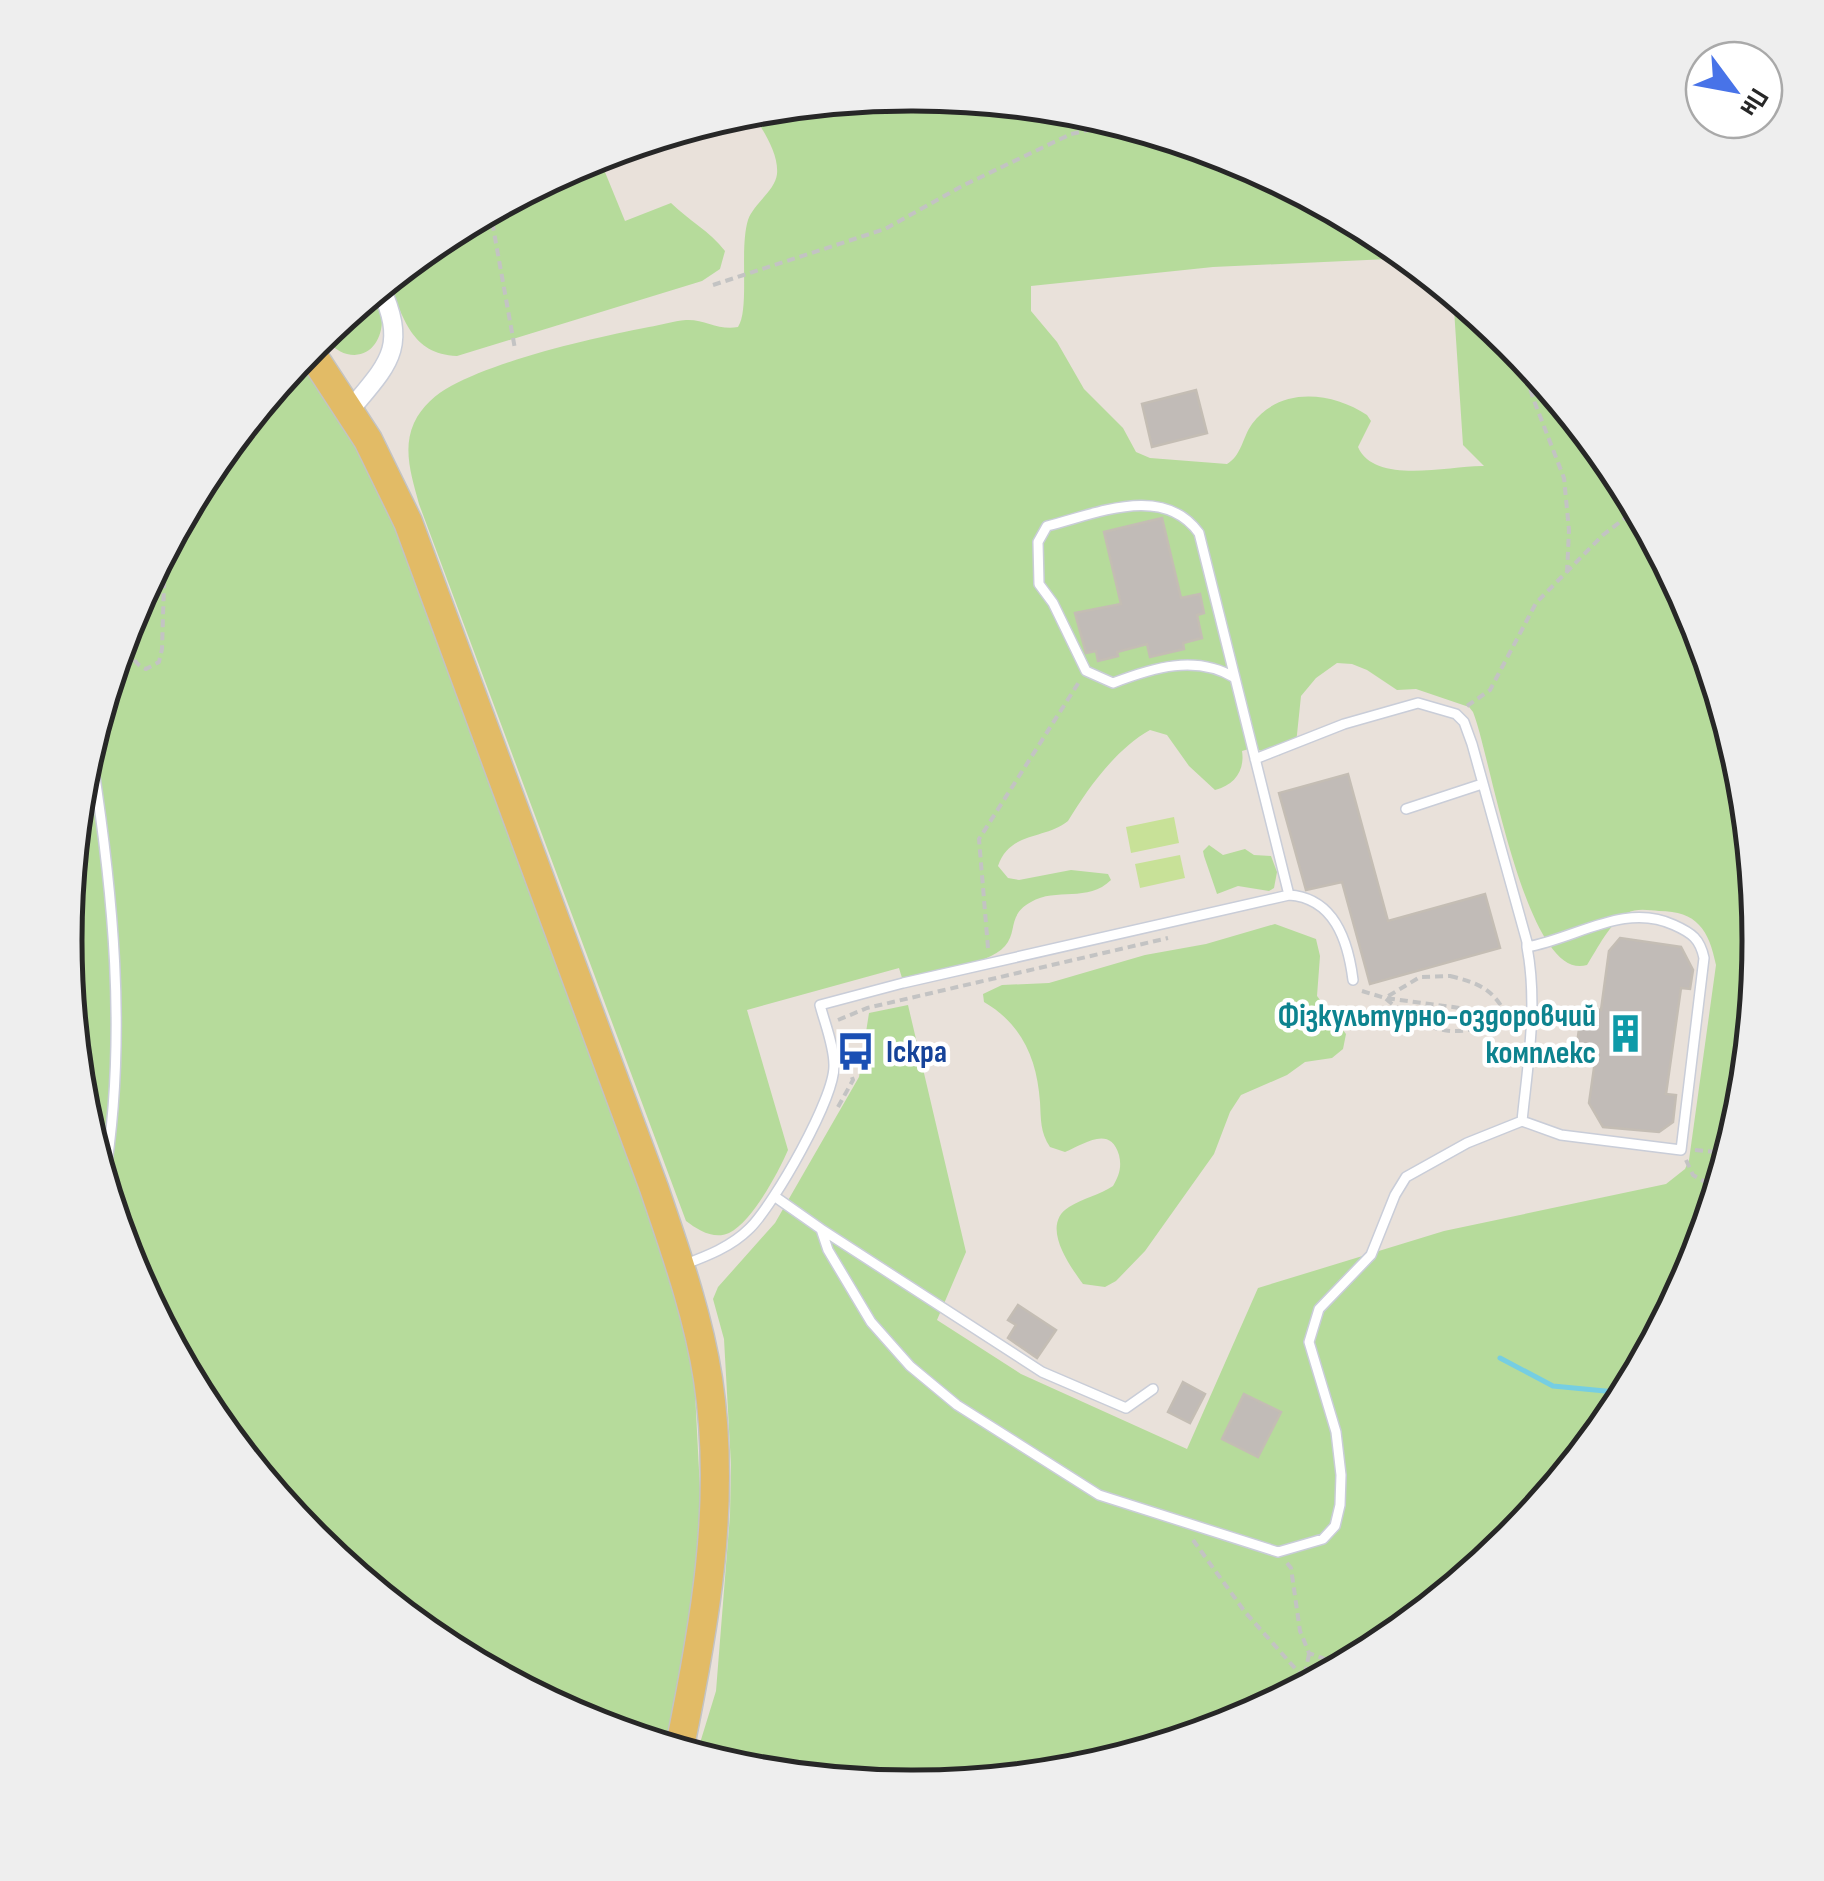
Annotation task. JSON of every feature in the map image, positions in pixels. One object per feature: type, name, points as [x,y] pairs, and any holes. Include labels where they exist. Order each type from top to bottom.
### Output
[{"type":"main road","points":[[318,362],[350,410],[388,479],[431,581],[680,1266],[707,1374],[715,1455],[707,1602],[682,1737]]},
{"type":"street","points":[[350,410],[382,372],[394,350],[394,327],[385,300]]},
{"type":"lane","points":[[1235,678],[1224,671],[1189,663],[1147,670],[1113,682],[1086,671],[1053,603],[1038,584],[1038,542],[1047,526],[1141,505],[1166,507],[1189,519],[1200,533],[1289,895]]},
{"type":"lane","points":[[1256,760],[1344,724],[1418,703],[1456,714],[1464,722],[1528,947],[1533,978],[1533,1018],[1522,1121]]},
{"type":"lane","points":[[1406,808],[1482,784]]},
{"type":"lane","points":[[97,786],[108,853],[116,993],[110,1149]]},
{"type":"lane","points":[[680,1266],[719,1252],[750,1229],[774,1196],[833,1084],[834,1062],[820,1005],[1289,895],[1309,897],[1336,921],[1350,957],[1353,980]]},
{"type":"lane","points":[[821,1229],[828,1250],[871,1322],[934,1388],[1034,1456],[1099,1495],[1278,1552],[1323,1539],[1335,1526],[1341,1476],[1336,1432],[1309,1342],[1319,1309],[1371,1255],[1406,1177],[1467,1142],[1522,1121],[1561,1135],[1681,1150],[1704,958],[1700,942],[1667,921],[1624,916],[1556,942],[1528,947]]},
{"type":"lane","points":[[774,1196],[1042,1372],[1126,1408],[1153,1389]]},
{"type":"path","points":[[714,286],[884,229],[964,185],[1071,134],[1088,130]]},
{"type":"path","points":[[493,225],[515,349]]},
{"type":"path","points":[[1530,388],[1564,478],[1567,573]]},
{"type":"path","points":[[1456,714],[1490,690],[1536,602],[1625,518]]},
{"type":"path","points":[[133,658],[146,670],[159,662],[163,584]]},
{"type":"path","points":[[989,963],[979,839],[1086,671]]},
{"type":"path","points":[[835,1021],[867,1008],[1178,936]]},
{"type":"path","points":[[1384,998],[1420,977],[1450,976],[1478,983],[1496,994],[1506,1014]]},
{"type":"path","points":[[1353,980],[1368,994],[1384,998],[1580,1024]]},
{"type":"path","points":[[1384,998],[1402,1013],[1434,1028],[1463,1032],[1484,1028],[1506,1014]]},
{"type":"path","points":[[833,1115],[852,1080],[848,1066]]},
{"type":"path","points":[[1705,1182],[1693,1175],[1681,1150],[1714,1152]]},
{"type":"path","points":[[1178,1520],[1245,1612],[1301,1672]]},
{"type":"path","points":[[1278,1552],[1290,1568],[1300,1631],[1309,1653],[1306,1670]]},
{"type":"path","points":[[1309,1653],[1326,1659]]},
{"type":"green space","points":[[912,111],[1020,118],[1074,127],[1127,139],[1229,174],[1327,222],[1373,251],[1385,259],[1213,267],[1031,286],[1031,311],[1057,342],[1084,389],[1123,428],[1136,452],[1150,458],[1227,464],[1264,412],[1291,398],[1307,397],[1338,401],[1367,415],[1371,421],[1358,447],[1367,459],[1380,466],[1415,471],[1484,466],[1463,445],[1454,313],[1536,394],[1602,480],[1630,526],[1678,623],[1713,726],[1726,779],[1740,886],[1742,940],[1740,995],[1726,1102],[1697,1207],[1678,1258],[1656,1307],[1602,1401],[1536,1487],[1499,1527],[1417,1599],[1373,1630],[1327,1659],[1229,1707],[1127,1742],[1074,1754],[1020,1763],[912,1770],[804,1763],[700,1743],[716,1691],[730,1515],[724,1339],[713,1299],[718,1287],[775,1223],[859,1077],[869,1013],[908,1005],[966,1252],[937,1320],[1021,1374],[1187,1449],[1258,1288],[1444,1231],[1666,1184],[1685,1169],[1716,965],[1705,933],[1692,919],[1672,912],[1643,910],[1627,913],[1615,923],[1587,965],[1565,961],[1546,939],[1529,904],[1473,712],[1469,707],[1416,689],[1397,690],[1367,670],[1337,663],[1316,678],[1301,696],[1296,744],[1279,756],[1252,748],[1242,751],[1237,776],[1222,788],[1215,790],[1189,766],[1167,735],[1150,730],[1114,758],[1068,821],[1019,841],[1003,855],[998,866],[1008,878],[1019,880],[1071,870],[1108,874],[1111,880],[1092,891],[1051,895],[1031,902],[1019,912],[1009,940],[996,953],[971,963],[902,978],[899,968],[747,1010],[788,1150],[763,1196],[738,1227],[729,1233],[712,1235],[686,1221],[419,504],[409,464],[409,443],[421,411],[440,393],[521,358],[681,321],[738,327],[742,318],[748,220],[777,174],[760,125],[804,118]]},
{"type":"green space","points":[[604,170],[625,221],[671,203],[725,251],[720,269],[702,281],[457,356],[429,349],[411,332],[393,293],[407,282],[497,222]]},
{"type":"green space","points":[[379,305],[382,323],[372,347],[357,355],[333,347]]},
{"type":"green space","points":[[308,372],[357,443],[405,537],[594,1049],[682,1316],[694,1373],[701,1509],[692,1615],[670,1734],[545,1684],[497,1659],[407,1599],[325,1527],[288,1487],[222,1401],[168,1307],[127,1207],[98,1102],[84,995],[84,886],[98,779],[127,674],[168,574],[222,480]]},
{"type":"green space","points":[[1174,817],[1179,843],[1131,853],[1126,827]]},
{"type":"green space","points":[[1209,845],[1223,855],[1245,849],[1254,855],[1271,856],[1277,872],[1274,888],[1269,891],[1238,886],[1217,894],[1203,851]]},
{"type":"green space","points":[[1180,855],[1185,878],[1140,888],[1135,864]]},
{"type":"green space","points":[[1275,924],[1316,939],[1320,956],[1317,996],[1346,1034],[1343,1049],[1332,1058],[1305,1062],[1287,1075],[1241,1095],[1214,1154],[1145,1251],[1105,1287],[1083,1284],[1060,1245],[1057,1224],[1069,1207],[1113,1186],[1119,1171],[1119,1155],[1109,1140],[1103,1139],[1065,1152],[1050,1147],[1043,1131],[1031,1057],[1018,1032],[984,1002],[983,994],[1002,985],[1049,983]]},
{"type":"building","points":[[1196,390],[1207,433],[1152,447],[1142,404]]},
{"type":"building","points":[[1162,518],[1181,598],[1200,594],[1204,613],[1197,615],[1202,638],[1183,643],[1184,649],[1150,657],[1147,644],[1098,661],[1096,651],[1086,653],[1075,613],[1121,604],[1104,532]]},
{"type":"building","points":[[1348,774],[1388,921],[1485,894],[1500,948],[1370,984],[1342,882],[1306,890],[1279,793]]},
{"type":"building","name":"Фізкультурно-оздоровчий комплекс","points":[[1620,938],[1681,947],[1693,970],[1690,989],[1681,988],[1666,1094],[1676,1095],[1673,1122],[1659,1132],[1603,1127],[1589,1103],[1597,1047],[1577,1044],[1582,1007],[1601,1010],[1609,951]]},
{"type":"building","points":[[1018,1305],[1056,1330],[1037,1358],[1008,1338],[1016,1325],[1008,1320]]},
{"type":"building","points":[[1183,1382],[1205,1394],[1190,1423],[1168,1412]]},
{"type":"building","points":[[1244,1394],[1281,1412],[1258,1457],[1222,1439]]},
{"type":"waterway","points":[[1500,1358],[1553,1386],[1608,1391]]},
{"type":"place","name":"Фізкультурно-оздоровчий комплекс","points":[[1626,1034]]},
{"type":"place","name":"Іскра","points":[[856,1052]]}]
